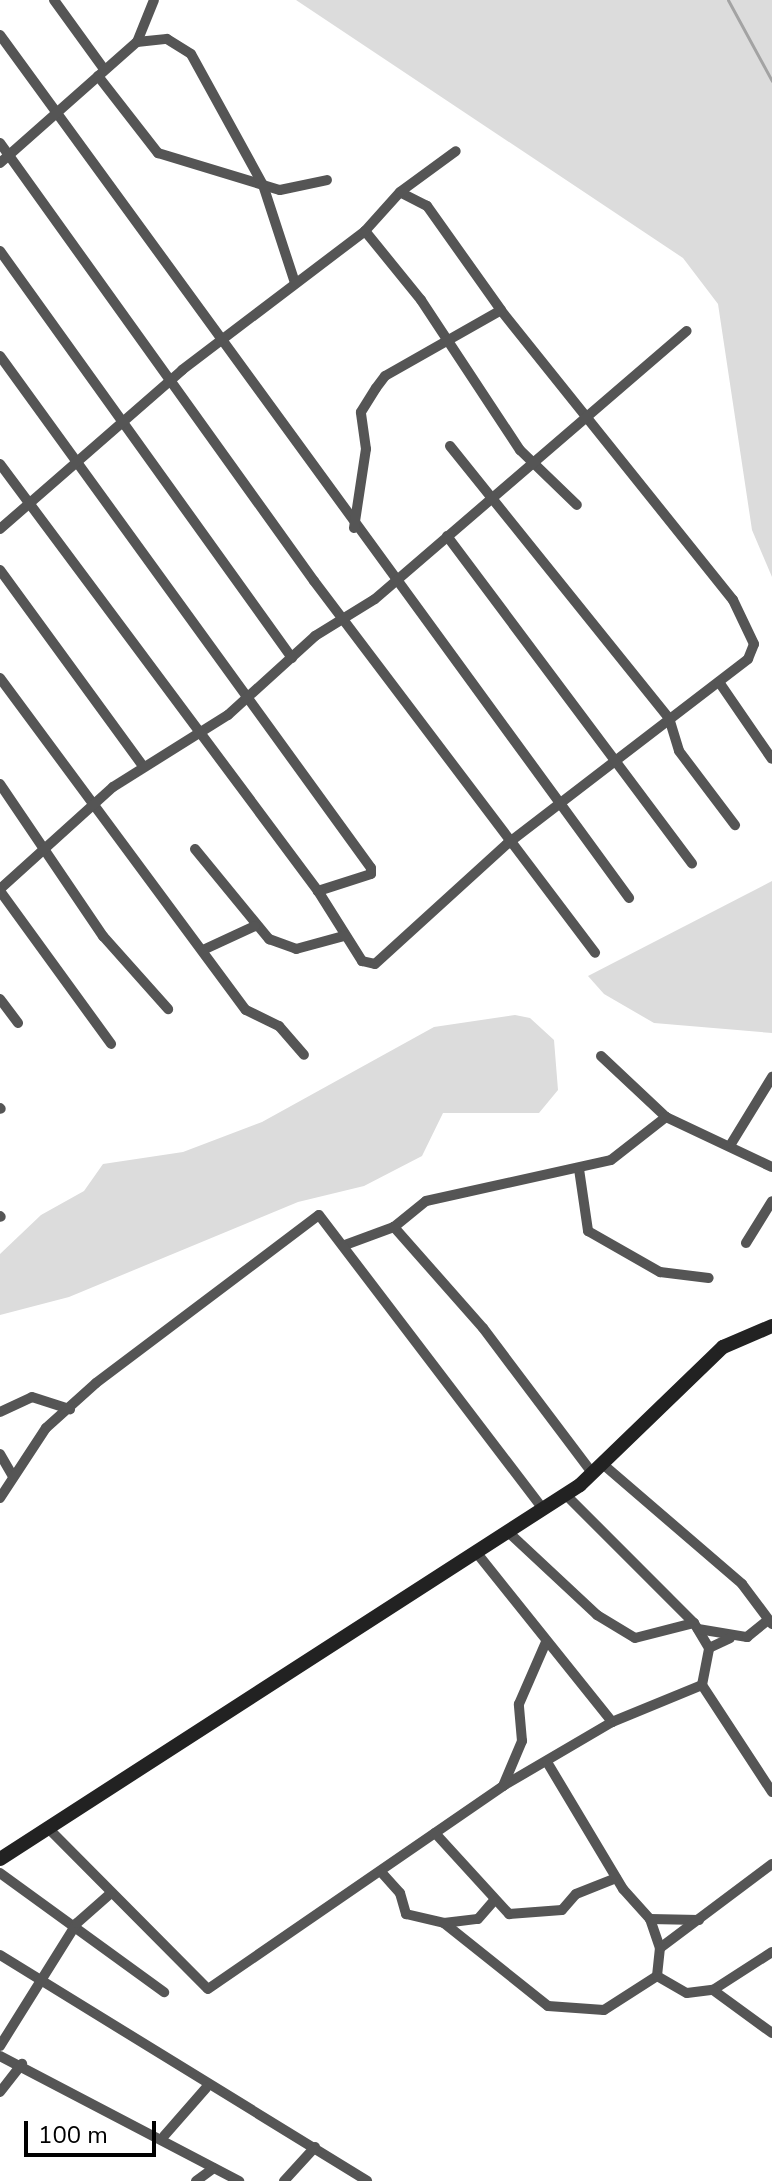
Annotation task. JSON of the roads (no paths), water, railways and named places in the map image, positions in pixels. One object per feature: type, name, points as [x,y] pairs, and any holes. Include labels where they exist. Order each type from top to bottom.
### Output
[{"type":"street","points":[[54,0],[158,153],[263,185],[297,190],[327,180]]},
{"type":"street","points":[[5,160],[61,115],[101,73],[137,42],[154,0]]},
{"type":"street","points":[[0,35],[61,115],[354,528],[629,898]]},
{"type":"street","points":[[137,42],[167,39],[191,54],[263,185],[295,283]]},
{"type":"street","points":[[0,143],[5,160],[171,381],[507,844],[595,953]]},
{"type":"street","points":[[0,529],[80,464],[171,381],[365,231],[400,192],[456,151]]},
{"type":"street","points":[[0,464],[318,891],[362,961],[375,964],[507,844],[748,659],[753,634],[670,516],[585,418],[501,310],[427,206],[400,192]]},
{"type":"street","points":[[365,231],[446,339],[530,462],[577,505]]},
{"type":"street","points":[[0,251],[125,420],[292,658]]},
{"type":"street","points":[[354,528],[366,449],[361,412],[385,376],[501,310]]},
{"type":"street","points":[[111,1044],[0,890],[142,765],[201,734],[249,700],[292,658],[395,580],[687,331]]},
{"type":"street","points":[[0,356],[371,868],[371,874],[318,891]]},
{"type":"street","points":[[450,446],[488,501],[669,718],[679,751],[735,825]]},
{"type":"street","points":[[447,536],[612,762],[692,863]]},
{"type":"street","points":[[0,570],[142,765]]},
{"type":"street","points":[[0,678],[254,1019],[279,1026],[304,1055]]},
{"type":"street","points":[[719,682],[772,759]]},
{"type":"street","points":[[0,784],[47,848],[103,936],[168,1009]]},
{"type":"street","points":[[195,849],[255,926],[296,949],[344,936]]},
{"type":"street","points":[[203,950],[255,926]]},
{"type":"street","points":[[0,999],[18,1023]]},
{"type":"street","points":[[601,1056],[666,1117],[731,1144],[772,1167]]},
{"type":"street","points":[[731,1144],[772,1077]]},
{"type":"street","points":[[345,1245],[394,1227],[426,1201],[579,1169],[621,1154],[666,1117]]},
{"type":"street","points":[[579,1169],[588,1231],[660,1272],[709,1278]]},
{"type":"street","points":[[746,1243],[772,1201]]},
{"type":"street","points":[[0,1498],[12,1475],[70,1409],[170,1322],[316,1215],[345,1245],[543,1509]]},
{"type":"street","points":[[394,1227],[483,1328],[599,1470],[742,1584],[770,1622],[753,1635],[730,1638],[709,1648]]},
{"type":"street","points":[[0,1859],[565,1494],[599,1470],[723,1347],[772,1326]]},
{"type":"street","points":[[0,1412],[32,1397],[70,1409]]},
{"type":"street","points":[[0,1454],[12,1475]]},
{"type":"street","points":[[565,1494],[696,1626],[709,1648],[702,1685],[772,1792]]},
{"type":"street","points":[[508,1532],[597,1615],[635,1638],[696,1626],[730,1638]]},
{"type":"street","points":[[476,1552],[612,1722]]},
{"type":"street","points":[[503,1786],[522,1741],[519,1704],[546,1642]]},
{"type":"street","points":[[47,1827],[204,1989],[382,1873],[503,1786],[612,1722],[702,1685]]},
{"type":"street","points":[[547,1762],[616,1878],[650,1919],[660,1948],[657,1976]]},
{"type":"street","points":[[435,1833],[493,1902],[509,1914],[545,1914],[616,1878]]},
{"type":"street","points":[[660,1948],[772,1864]]},
{"type":"street","points":[[0,1873],[77,1923],[164,1992]]},
{"type":"street","points":[[382,1873],[400,1893],[406,1914],[444,1923],[478,1919],[493,1902]]},
{"type":"street","points":[[0,2046],[77,1923],[111,1893]]},
{"type":"street","points":[[650,1919],[699,1920]]},
{"type":"street","points":[[444,1923],[548,2006],[604,2010],[657,1976]]},
{"type":"street","points":[[657,1976],[687,1993],[713,1990],[772,1952]]},
{"type":"street","points":[[0,1955],[206,2088],[315,2147],[367,2181]]},
{"type":"street","points":[[713,1990],[772,2033]]},
{"type":"street","points":[[0,2056],[22,2064],[164,2136],[239,2181]]},
{"type":"street","points":[[0,2092],[22,2064]]},
{"type":"street","points":[[164,2136],[206,2088]]},
{"type":"street","points":[[284,2181],[315,2147]]},
{"type":"street","points":[[196,2181],[214,2168]]},
{"type":"waterway","points":[[728,0],[772,81]]}]
